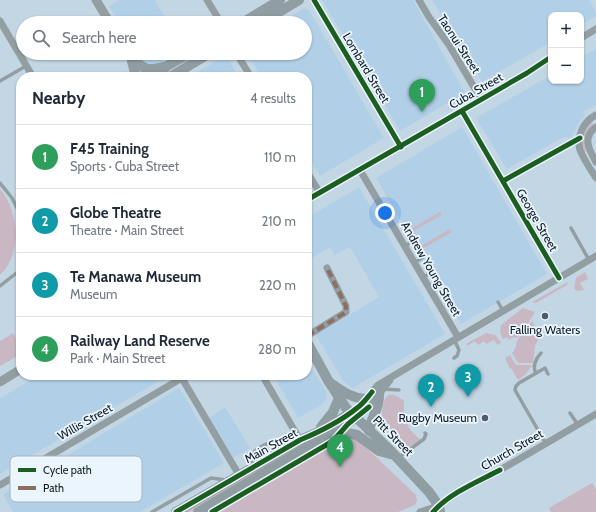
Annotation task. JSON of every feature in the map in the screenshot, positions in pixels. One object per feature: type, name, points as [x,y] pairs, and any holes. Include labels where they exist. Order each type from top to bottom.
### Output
[{"type":"main road","points":[[254,16],[280,0]]},
{"type":"main road","points":[[273,16],[299,0]]},
{"type":"main road","points":[[130,60],[134,72]]},
{"type":"main road","points":[[134,60],[146,70],[153,70],[167,66],[178,60]]},
{"type":"main road","points":[[178,72],[198,60]]},
{"type":"main road","points":[[162,72],[167,66]]},
{"type":"main road","name":"Pitt Street","points":[[312,351],[339,398],[353,415],[396,456],[429,492],[437,510],[449,512]]},
{"type":"main road","points":[[329,382],[348,395],[355,398],[366,399]]},
{"type":"main road","points":[[370,431],[371,422],[381,391]]},
{"type":"main road","points":[[316,433],[333,412],[339,398]]},
{"type":"main road","name":"Main Street","points":[[179,510],[300,440],[353,415]]},
{"type":"main road","name":"Main Street","points":[[198,512],[330,434],[353,415]]},
{"type":"main road","points":[[330,434],[347,433],[357,435],[379,451],[396,456]]},
{"type":"street","points":[[96,0],[106,16]]},
{"type":"street","points":[[207,0],[217,16]]},
{"type":"street","name":"Lombard Street","points":[[314,0],[401,147]]},
{"type":"street","name":"Taonui Street","points":[[419,0],[449,45],[481,99]]},
{"type":"street","points":[[0,21],[16,49]]},
{"type":"street","points":[[584,36],[596,29]]},
{"type":"street","name":"Cuba Street","points":[[312,197],[401,147],[548,59]]},
{"type":"street","points":[[23,60],[30,72]]},
{"type":"street","points":[[132,60],[140,72]]},
{"type":"street","points":[[240,60],[248,72]]},
{"type":"street","name":"George Street","points":[[462,111],[559,278]]},
{"type":"street","points":[[596,115],[583,127],[580,138],[581,151],[596,178]]},
{"type":"street","points":[[596,127],[591,131],[588,139],[588,148],[596,162]]},
{"type":"street","points":[[503,181],[580,138]]},
{"type":"street","name":"Andrew Young Street","points":[[360,170],[423,277],[456,338]]},
{"type":"street","points":[[312,180],[320,193]]},
{"type":"street","name":"Main Street","points":[[353,415],[378,385],[596,256]]},
{"type":"street","points":[[312,333],[346,312],[346,306],[327,268]]},
{"type":"street","points":[[0,382],[16,372]]},
{"type":"street","name":"Main Street","points":[[353,415],[369,407],[397,373]]},
{"type":"street","name":"Willis Street","points":[[49,456],[176,380]]},
{"type":"street","points":[[183,380],[239,475]]},
{"type":"street","points":[[265,380],[300,440]]},
{"type":"street","name":"Church Street","points":[[420,512],[437,510],[456,494],[546,444],[596,414]]},
{"type":"street","name":"Willis Street","points":[[0,485],[10,479]]},
{"type":"lane","points":[[0,81],[26,66]]},
{"type":"lane","points":[[0,183],[12,198],[16,206]]},
{"type":"lane","points":[[571,228],[589,260]]},
{"type":"lane","points":[[405,246],[412,241]]},
{"type":"lane","points":[[414,262],[422,258]]},
{"type":"lane","points":[[423,277],[431,273]]},
{"type":"lane","points":[[0,286],[16,276]]},
{"type":"lane","points":[[498,302],[503,311]]},
{"type":"lane","points":[[454,358],[457,356],[459,350],[456,338]]},
{"type":"lane","points":[[536,373],[534,366],[538,356],[541,354]]},
{"type":"lane","points":[[546,444],[515,390],[518,384],[545,368],[548,374]]},
{"type":"lane","points":[[381,391],[399,390]]},
{"type":"lane","points":[[570,413],[578,425]]},
{"type":"lane","points":[[396,456],[424,439],[425,433]]},
{"type":"lane","points":[[152,512],[211,478],[230,480]]},
{"type":"lane","points":[[176,498],[179,510]]},
{"type":"shaded area","points":[[119,0],[155,0],[164,16],[115,16],[109,6]]},
{"type":"shaded area","points":[[322,0],[413,0],[465,93],[400,131]]},
{"type":"shaded area","points":[[432,0],[589,0],[596,12],[596,16],[584,23],[584,12],[548,12],[548,44],[482,82]]},
{"type":"shaded area","points":[[304,8],[309,10],[384,138],[320,176],[312,162],[312,72],[258,72],[251,60],[312,60],[312,16],[291,16]]},
{"type":"shaded area","points":[[596,49],[596,105],[583,112],[585,116],[579,122],[572,138],[565,137],[560,139],[507,169],[476,118],[548,77],[548,84],[584,84],[584,55]]},
{"type":"shaded area","points":[[141,60],[166,60],[154,67],[145,66]]},
{"type":"shaded area","points":[[218,60],[229,60],[236,72],[197,72]]},
{"type":"shaded area","points":[[592,122],[594,126],[587,151],[583,153],[583,136]]},
{"type":"shaded area","points":[[462,127],[547,274],[461,324],[376,178]]},
{"type":"shaded area","points":[[359,187],[445,334],[353,388],[343,381],[316,335],[379,297],[350,247],[335,255],[330,247],[312,258],[312,215]]},
{"type":"shaded area","points":[[0,189],[11,209],[16,232],[12,256],[0,275]]},
{"type":"shaded area","points":[[440,212],[442,215],[411,232],[413,236],[411,237],[407,231]]},
{"type":"shaded area","points":[[450,229],[452,232],[418,251],[415,245],[417,243],[419,247]]},
{"type":"shaded area","points":[[585,272],[588,279],[580,283],[584,290],[577,291],[574,289],[576,278]]},
{"type":"shaded area","points":[[568,282],[567,285],[536,303],[532,302]]},
{"type":"shaded area","points":[[523,308],[535,312],[526,327],[517,338],[513,337],[509,340],[507,337],[503,339],[500,332],[501,325]]},
{"type":"shaded area","points":[[532,321],[540,336],[535,346],[533,363],[518,363],[512,353],[515,350],[518,339]]},
{"type":"shaded area","points":[[13,333],[16,339],[16,357],[0,366],[0,341]]},
{"type":"shaded area","points":[[486,333],[495,335],[501,342],[499,345],[494,340],[486,344],[484,341],[478,345],[475,341],[467,346],[466,344]]},
{"type":"shaded area","points":[[510,355],[516,365],[532,365],[526,374],[518,380],[511,368],[510,369],[505,358]]},
{"type":"shaded area","points":[[312,368],[327,393],[327,397],[321,405],[298,418],[276,380],[312,380]]},
{"type":"shaded area","points":[[31,380],[160,380],[31,456],[10,456],[10,468],[0,474],[0,398]]},
{"type":"shaded area","points":[[179,388],[224,463],[140,512],[13,512],[3,494],[10,490],[10,502],[142,502],[142,456],[66,456]]},
{"type":"shaded area","points":[[389,395],[394,395],[404,400],[406,422],[411,431],[420,439],[409,447],[406,448],[391,433],[384,421],[382,409],[385,399]]},
{"type":"shaded area","points":[[225,407],[250,448],[233,458],[209,418]]},
{"type":"shaded area","points":[[377,418],[381,418],[387,431],[405,448],[404,449],[391,438],[384,429],[375,424]]},
{"type":"shaded area","points":[[342,439],[357,439],[416,495],[417,501],[415,505],[398,512],[218,512]]},
{"type":"shaded area","points":[[312,440],[190,512],[184,512],[296,447]]},
{"type":"shaded area","points":[[592,483],[596,489],[596,512],[551,512],[549,508]]},
{"type":"marked path","points":[[312,333],[346,312],[346,306],[327,268]]},
{"type":"cycle path","points":[[314,0],[401,147]]},
{"type":"cycle path","points":[[312,197],[527,73],[548,59]]},
{"type":"cycle path","points":[[462,111],[559,278]]},
{"type":"cycle path","points":[[503,181],[580,138]]},
{"type":"cycle path","points":[[176,512],[300,440],[337,422],[351,413],[365,401],[372,392]]},
{"type":"cycle path","points":[[212,512],[333,441],[348,424],[369,407]]},
{"type":"cycle path","points":[[433,512],[447,499],[500,470]]},
{"type":"place","name":"F45 Training","points":[[422,112]]},
{"type":"place","name":"Falling Waters","points":[[545,316]]},
{"type":"place","name":"Te Manawa Museum","points":[[468,397]]},
{"type":"place","name":"Globe Theatre","points":[[431,407]]},
{"type":"place","name":"Rugby Museum","points":[[485,418]]},
{"type":"place","name":"Railway Land Reserve","points":[[340,467]]}]
